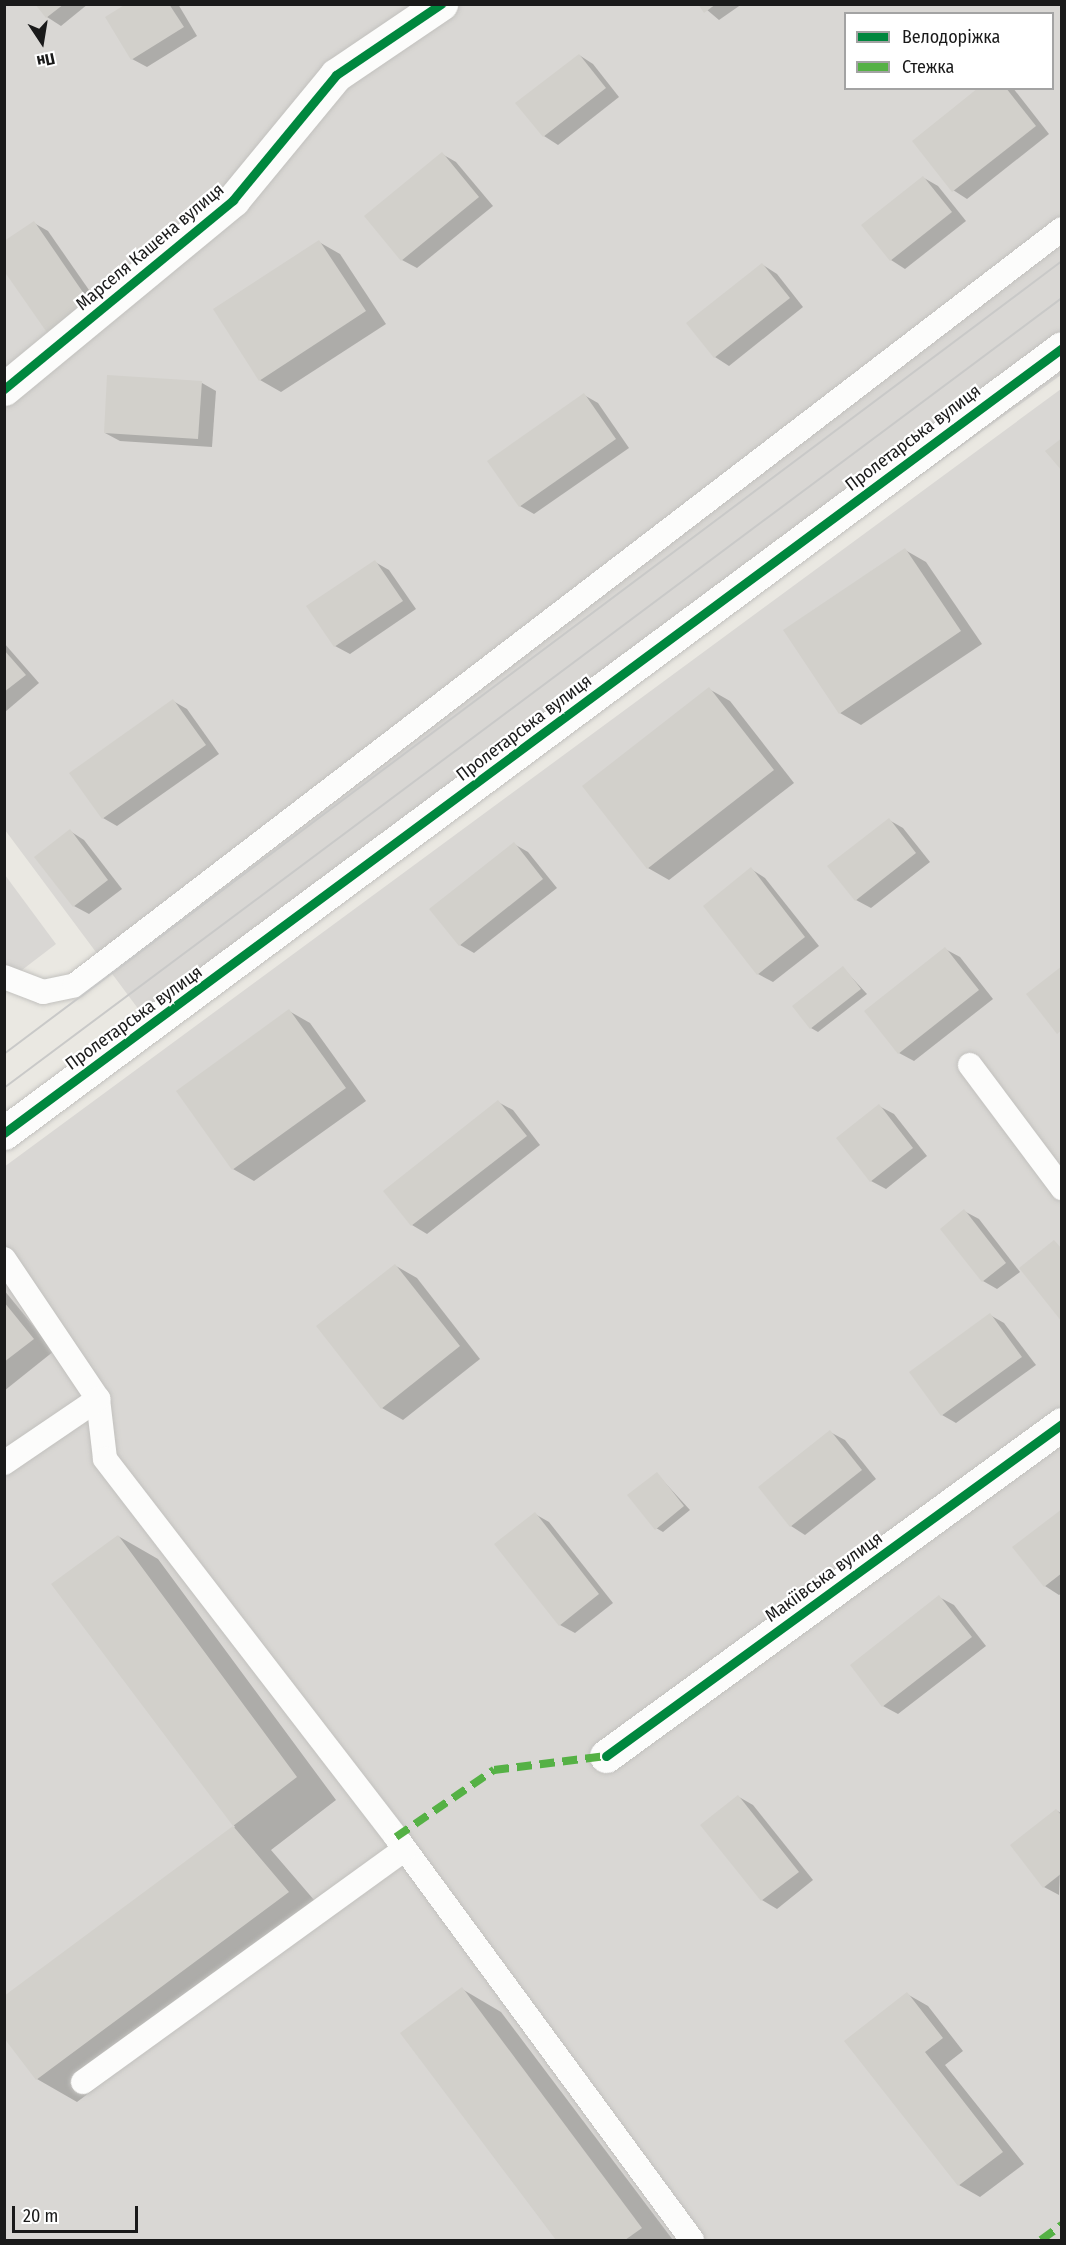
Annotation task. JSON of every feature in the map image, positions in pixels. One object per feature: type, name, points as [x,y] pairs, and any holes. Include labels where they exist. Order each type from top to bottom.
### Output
[{"type":"street","name":"Марселя Кашена вулиця","points":[[4,389],[233,200],[336,75],[441,4]]},
{"type":"street","name":"Пролетарська вулиця","points":[[4,1133],[1062,348]]},
{"type":"street","name":"Макіївська вулиця","points":[[606,1756],[1062,1424]]},
{"type":"lane","points":[[4,977],[43,992],[75,985],[1062,229]]},
{"type":"lane","points":[[970,1065],[1062,1188]]},
{"type":"lane","points":[[4,1259],[98,1399],[105,1459],[405,1849],[692,2241]]},
{"type":"lane","points":[[4,1463],[98,1399]]},
{"type":"lane","points":[[83,2082],[405,1849]]},
{"type":"shaded area","points":[[5,5],[1061,5],[1061,375],[151,1026],[5,830]]},
{"type":"shaded area","points":[[1061,389],[1061,2240],[5,2240],[4,1167]]},
{"type":"shaded area","points":[[5,875],[56,944],[5,983]]},
{"type":"building","points":[[35,4],[64,4],[46,18]]},
{"type":"building","points":[[126,4],[169,4],[184,27],[131,60],[105,17]]},
{"type":"building","points":[[698,4],[716,4],[704,13]]},
{"type":"building","points":[[579,54],[606,88],[543,137],[515,103]]},
{"type":"building","points":[[976,90],[1008,90],[1036,126],[952,192],[912,141]]},
{"type":"building","points":[[442,152],[479,197],[401,261],[364,216]]},
{"type":"building","points":[[923,176],[952,212],[890,261],[861,225]]},
{"type":"building","points":[[34,221],[91,304],[48,334],[4,271],[4,241]]},
{"type":"building","points":[[319,240],[366,311],[259,381],[213,309]]},
{"type":"building","points":[[762,263],[790,298],[714,358],[686,323]]},
{"type":"building","points":[[107,375],[202,381],[198,439],[104,433]]},
{"type":"building","points":[[584,393],[616,439],[519,507],[487,461]]},
{"type":"building","points":[[1062,438],[1062,471],[1045,451]]},
{"type":"building","points":[[905,548],[961,631],[839,714],[783,630]]},
{"type":"building","points":[[375,560],[403,601],[334,647],[306,606]]},
{"type":"building","points":[[4,650],[26,675],[4,692]]},
{"type":"building","points":[[709,687],[774,770],[647,869],[582,786]]},
{"type":"building","points":[[173,699],[206,745],[102,819],[69,773]]},
{"type":"building","points":[[889,818],[916,853],[855,901],[827,866]]},
{"type":"building","points":[[70,829],[108,880],[73,907],[34,857]]},
{"type":"building","points":[[514,842],[543,879],[459,946],[429,909]]},
{"type":"building","points":[[751,867],[805,937],[757,975],[703,906]]},
{"type":"building","points":[[945,947],[979,990],[898,1054],[864,1011]]},
{"type":"building","points":[[843,966],[861,989],[810,1029],[792,1006]]},
{"type":"building","points":[[1062,966],[1062,1030],[1057,1034],[1026,994]]},
{"type":"building","points":[[289,1009],[346,1088],[232,1170],[176,1091]]},
{"type":"building","points":[[498,1100],[527,1136],[411,1226],[383,1191]]},
{"type":"building","points":[[879,1104],[913,1148],[870,1182],[836,1138]]},
{"type":"building","points":[[964,1209],[1006,1263],[982,1282],[940,1229]]},
{"type":"building","points":[[1054,1240],[1062,1249],[1062,1322],[1019,1268]]},
{"type":"building","points":[[395,1264],[460,1346],[381,1409],[316,1326]]},
{"type":"building","points":[[4,1302],[34,1339],[4,1362]]},
{"type":"building","points":[[990,1313],[1022,1357],[941,1416],[909,1372]]},
{"type":"building","points":[[830,1430],[862,1470],[790,1527],[758,1487]]},
{"type":"building","points":[[657,1472],[684,1506],[655,1530],[627,1495]]},
{"type":"building","points":[[1062,1509],[1062,1573],[1044,1587],[1012,1547]]},
{"type":"building","points":[[535,1512],[599,1594],[559,1626],[494,1544]]},
{"type":"building","points":[[118,1535],[297,1777],[233,1826],[51,1584]]},
{"type":"building","points":[[939,1595],[972,1637],[882,1707],[850,1665]]},
{"type":"building","points":[[738,1795],[799,1872],[761,1901],[700,1825]]},
{"type":"building","points":[[1056,1809],[1062,1816],[1062,1873],[1043,1888],[1010,1845]]},
{"type":"building","points":[[233,1826],[289,1892],[36,2080],[4,2038],[4,1996]]},
{"type":"building","points":[[462,1987],[642,2228],[625,2240],[556,2240],[400,2033]]},
{"type":"building","points":[[907,1992],[943,2038],[925,2052],[1003,2152],[958,2186],[844,2041]]},
{"type":"tram line","points":[[4,1054],[1062,261]]},
{"type":"tram line","points":[[4,1088],[1062,298]]},
{"type":"marked path","points":[[396,1837],[494,1770],[606,1756]]},
{"type":"marked path","points":[[1041,2240],[1062,2225]]},
{"type":"cycle path","points":[[4,389],[233,200],[336,75],[441,4]]},
{"type":"cycle path","points":[[4,1133],[1062,348]]},
{"type":"cycle path","points":[[606,1756],[1062,1424]]}]
